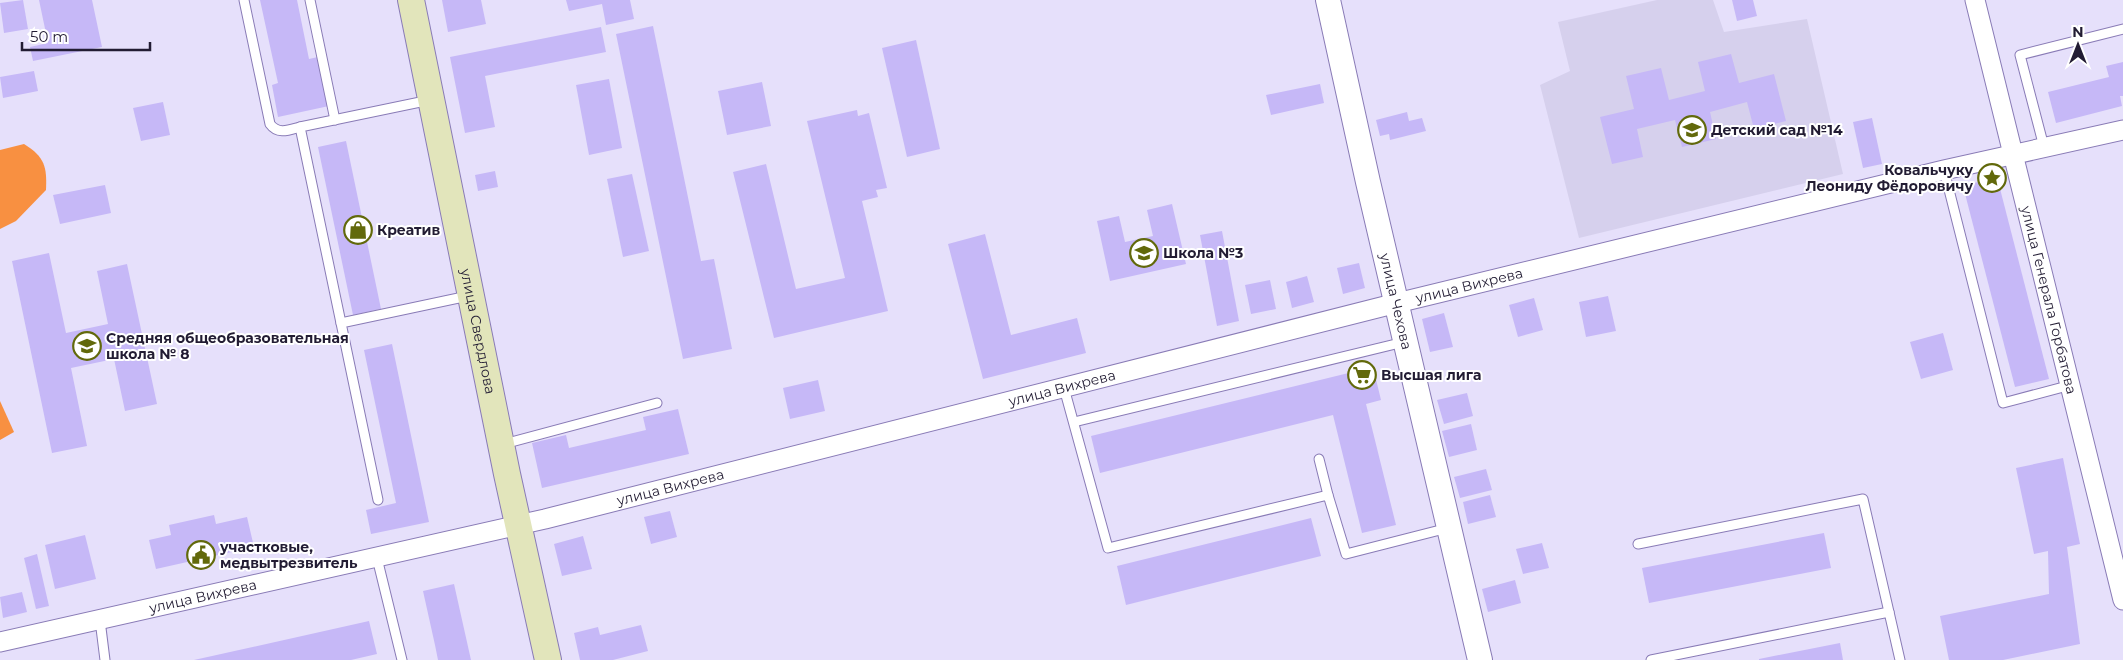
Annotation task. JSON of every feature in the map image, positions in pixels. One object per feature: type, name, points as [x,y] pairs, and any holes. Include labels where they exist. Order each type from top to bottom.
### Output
[{"type":"main road","name":"улица Свердлова","points":[[411,0],[501,445],[548,660]]},
{"type":"street","name":"улица Чехова","points":[[1328,0],[1480,660]]},
{"type":"street","name":"улица Генерала Горбатова","points":[[1975,0],[2123,600]]},
{"type":"street","name":"улица Вихрева","points":[[0,642],[518,526],[1397,303],[2013,153],[2123,130]]},
{"type":"lane","points":[[244,0],[270,124],[274,129],[280,132],[432,100]]},
{"type":"lane","points":[[310,0],[335,120]]},
{"type":"lane","points":[[2044,147],[2020,55],[2123,29]]},
{"type":"lane","points":[[300,128],[378,500]]},
{"type":"lane","points":[[1944,170],[2003,403],[2071,385]]},
{"type":"lane","points":[[341,323],[471,296]]},
{"type":"lane","points":[[1074,422],[1406,341]]},
{"type":"lane","points":[[1064,388],[1108,548],[1328,495]]},
{"type":"lane","points":[[501,445],[657,403]]},
{"type":"lane","points":[[1319,459],[1346,554],[1450,528]]},
{"type":"lane","points":[[1638,544],[1863,499],[1900,660]]},
{"type":"lane","points":[[377,558],[402,660]]},
{"type":"lane","points":[[1651,660],[1890,612]]},
{"type":"lane","points":[[100,620],[105,660]]},
{"type":"shaded area","name":"Детский сад №14","points":[[1657,0],[1713,0],[1724,32],[1807,19],[1843,174],[1579,238],[1540,85],[1570,71],[1558,22]]},
{"type":"shaded area","points":[[24,144],[36,153],[43,163],[46,175],[46,190],[16,221],[0,229],[0,150]]},
{"type":"shaded area","points":[[0,401],[14,432],[0,440]]},
{"type":"building","points":[[23,0],[28,29],[4,33],[0,3]]},
{"type":"building","points":[[39,0],[92,0],[102,47],[33,61],[30,47],[48,43]]},
{"type":"building","points":[[260,0],[297,0],[309,59],[318,57],[329,106],[278,117],[272,85],[278,83]]},
{"type":"building","points":[[442,0],[481,0],[486,24],[448,32]]},
{"type":"building","points":[[566,0],[630,0],[634,19],[606,25],[602,4],[569,11]]},
{"type":"building","points":[[1732,0],[1753,0],[1757,16],[1737,21]]},
{"type":"building","points":[[653,26],[701,261],[714,259],[732,349],[683,359],[616,34]]},
{"type":"building","points":[[601,27],[606,52],[485,76],[495,127],[465,133],[450,57]]},
{"type":"building","points":[[916,40],[940,149],[907,157],[882,48]]},
{"type":"building","points":[[1731,54],[1739,83],[1774,74],[1786,121],[1754,129],[1747,102],[1710,112],[1716,139],[1682,147],[1675,120],[1637,129],[1643,157],[1612,164],[1600,117],[1634,109],[1626,76],[1661,68],[1669,100],[1705,91],[1698,62]]},
{"type":"building","points":[[2123,62],[2123,96],[2120,96],[2122,106],[2056,123],[2048,92],[2109,77],[2106,66]]},
{"type":"building","points":[[34,71],[38,91],[3,98],[0,77]]},
{"type":"building","points":[[609,79],[622,148],[589,155],[576,85]]},
{"type":"building","points":[[762,82],[771,126],[727,135],[718,91]]},
{"type":"building","points":[[1320,84],[1324,103],[1271,115],[1266,95]]},
{"type":"building","points":[[163,102],[170,135],[141,141],[133,108]]},
{"type":"building","points":[[857,110],[858,116],[869,113],[887,188],[876,190],[878,197],[862,201],[888,311],[774,338],[733,172],[766,164],[796,289],[845,278],[807,121]]},
{"type":"building","points":[[1407,112],[1409,121],[1422,118],[1426,131],[1390,140],[1389,134],[1380,136],[1376,120]]},
{"type":"building","points":[[1872,118],[1882,164],[1863,168],[1853,122]]},
{"type":"building","points":[[346,141],[381,309],[353,315],[318,147]]},
{"type":"building","points":[[495,171],[498,187],[478,191],[475,175]]},
{"type":"building","points":[[632,174],[649,251],[623,257],[607,179]]},
{"type":"building","points":[[1997,177],[2049,379],[2015,387],[1963,186]]},
{"type":"building","points":[[105,185],[111,213],[60,224],[53,195]]},
{"type":"building","name":"Школа №3","points":[[1172,204],[1186,264],[1110,281],[1097,221],[1119,216],[1125,242],[1153,236],[1147,210]]},
{"type":"building","points":[[1222,231],[1239,321],[1217,326],[1200,235]]},
{"type":"building","points":[[985,234],[1011,335],[1077,318],[1086,353],[983,379],[948,244]]},
{"type":"building","name":"Средняя общеобразовательная школа № 8","points":[[49,253],[66,333],[108,324],[97,271],[127,264],[157,404],[125,411],[114,359],[71,368],[87,446],[52,453],[12,261]]},
{"type":"building","points":[[1359,263],[1365,288],[1343,294],[1337,268]]},
{"type":"building","points":[[1307,276],[1314,302],[1292,308],[1286,282]]},
{"type":"building","points":[[1270,280],[1276,309],[1251,314],[1245,285]]},
{"type":"building","points":[[1608,296],[1616,331],[1586,337],[1579,302]]},
{"type":"building","points":[[1534,298],[1543,330],[1518,337],[1509,305]]},
{"type":"building","points":[[1444,313],[1453,347],[1430,352],[1422,319]]},
{"type":"building","points":[[1943,333],[1953,370],[1921,379],[1910,342]]},
{"type":"building","points":[[392,344],[429,522],[371,534],[366,510],[396,503],[364,350]]},
{"type":"building","points":[[1373,367],[1381,400],[1366,404],[1396,525],[1362,533],[1333,415],[1100,473],[1091,436]]},
{"type":"building","points":[[818,380],[825,411],[790,419],[783,388]]},
{"type":"building","points":[[1467,393],[1473,416],[1444,424],[1437,400]]},
{"type":"building","points":[[678,409],[689,454],[542,488],[532,443],[566,435],[569,448],[646,430],[643,417]]},
{"type":"building","points":[[1471,424],[1477,450],[1449,457],[1442,431]]},
{"type":"building","points":[[2063,458],[2080,544],[2067,547],[2080,644],[2003,660],[1949,660],[1940,616],[2049,594],[2048,551],[2034,554],[2016,468]]},
{"type":"building","points":[[1486,469],[1492,490],[1460,498],[1454,477]]},
{"type":"building","points":[[1490,495],[1496,517],[1468,524],[1463,502]]},
{"type":"building","points":[[670,511],[677,537],[651,544],[644,517]]},
{"type":"building","points":[[214,515],[216,524],[247,517],[254,547],[156,569],[149,540],[171,535],[169,525]]},
{"type":"building","points":[[1311,518],[1321,556],[1126,605],[1117,566]]},
{"type":"building","points":[[1824,533],[1831,568],[1649,603],[1642,568]]},
{"type":"building","points":[[85,535],[96,579],[55,589],[45,545]]},
{"type":"building","points":[[583,536],[592,569],[562,576],[554,544]]},
{"type":"building","points":[[1542,543],[1549,568],[1523,574],[1516,549]]},
{"type":"building","points":[[37,554],[49,606],[36,609],[24,558]]},
{"type":"building","points":[[1515,580],[1521,603],[1488,612],[1482,589]]},
{"type":"building","points":[[454,584],[471,660],[438,660],[423,591]]},
{"type":"building","points":[[22,592],[27,612],[3,618],[0,597]]},
{"type":"building","points":[[369,621],[377,654],[351,660],[194,660]]},
{"type":"building","points":[[641,625],[648,651],[613,660],[580,660],[574,633],[598,627],[600,635]]},
{"type":"building","points":[[1840,643],[1843,660],[1759,660],[1759,659]]},
{"type":"place","name":"Детский сад №14","points":[[1692,130]]},
{"type":"place","name":"Ковальчуку Леониду Фёдоровичу","points":[[1992,178]]},
{"type":"place","name":"Креатив","points":[[358,230]]},
{"type":"place","name":"Школа №3","points":[[1144,253]]},
{"type":"place","name":"Средняя общеобразовательная школа № 8","points":[[87,346]]},
{"type":"place","name":"Высшая лига","points":[[1362,375]]},
{"type":"place","name":"участковые, медвытрезвитель","points":[[201,555]]}]
